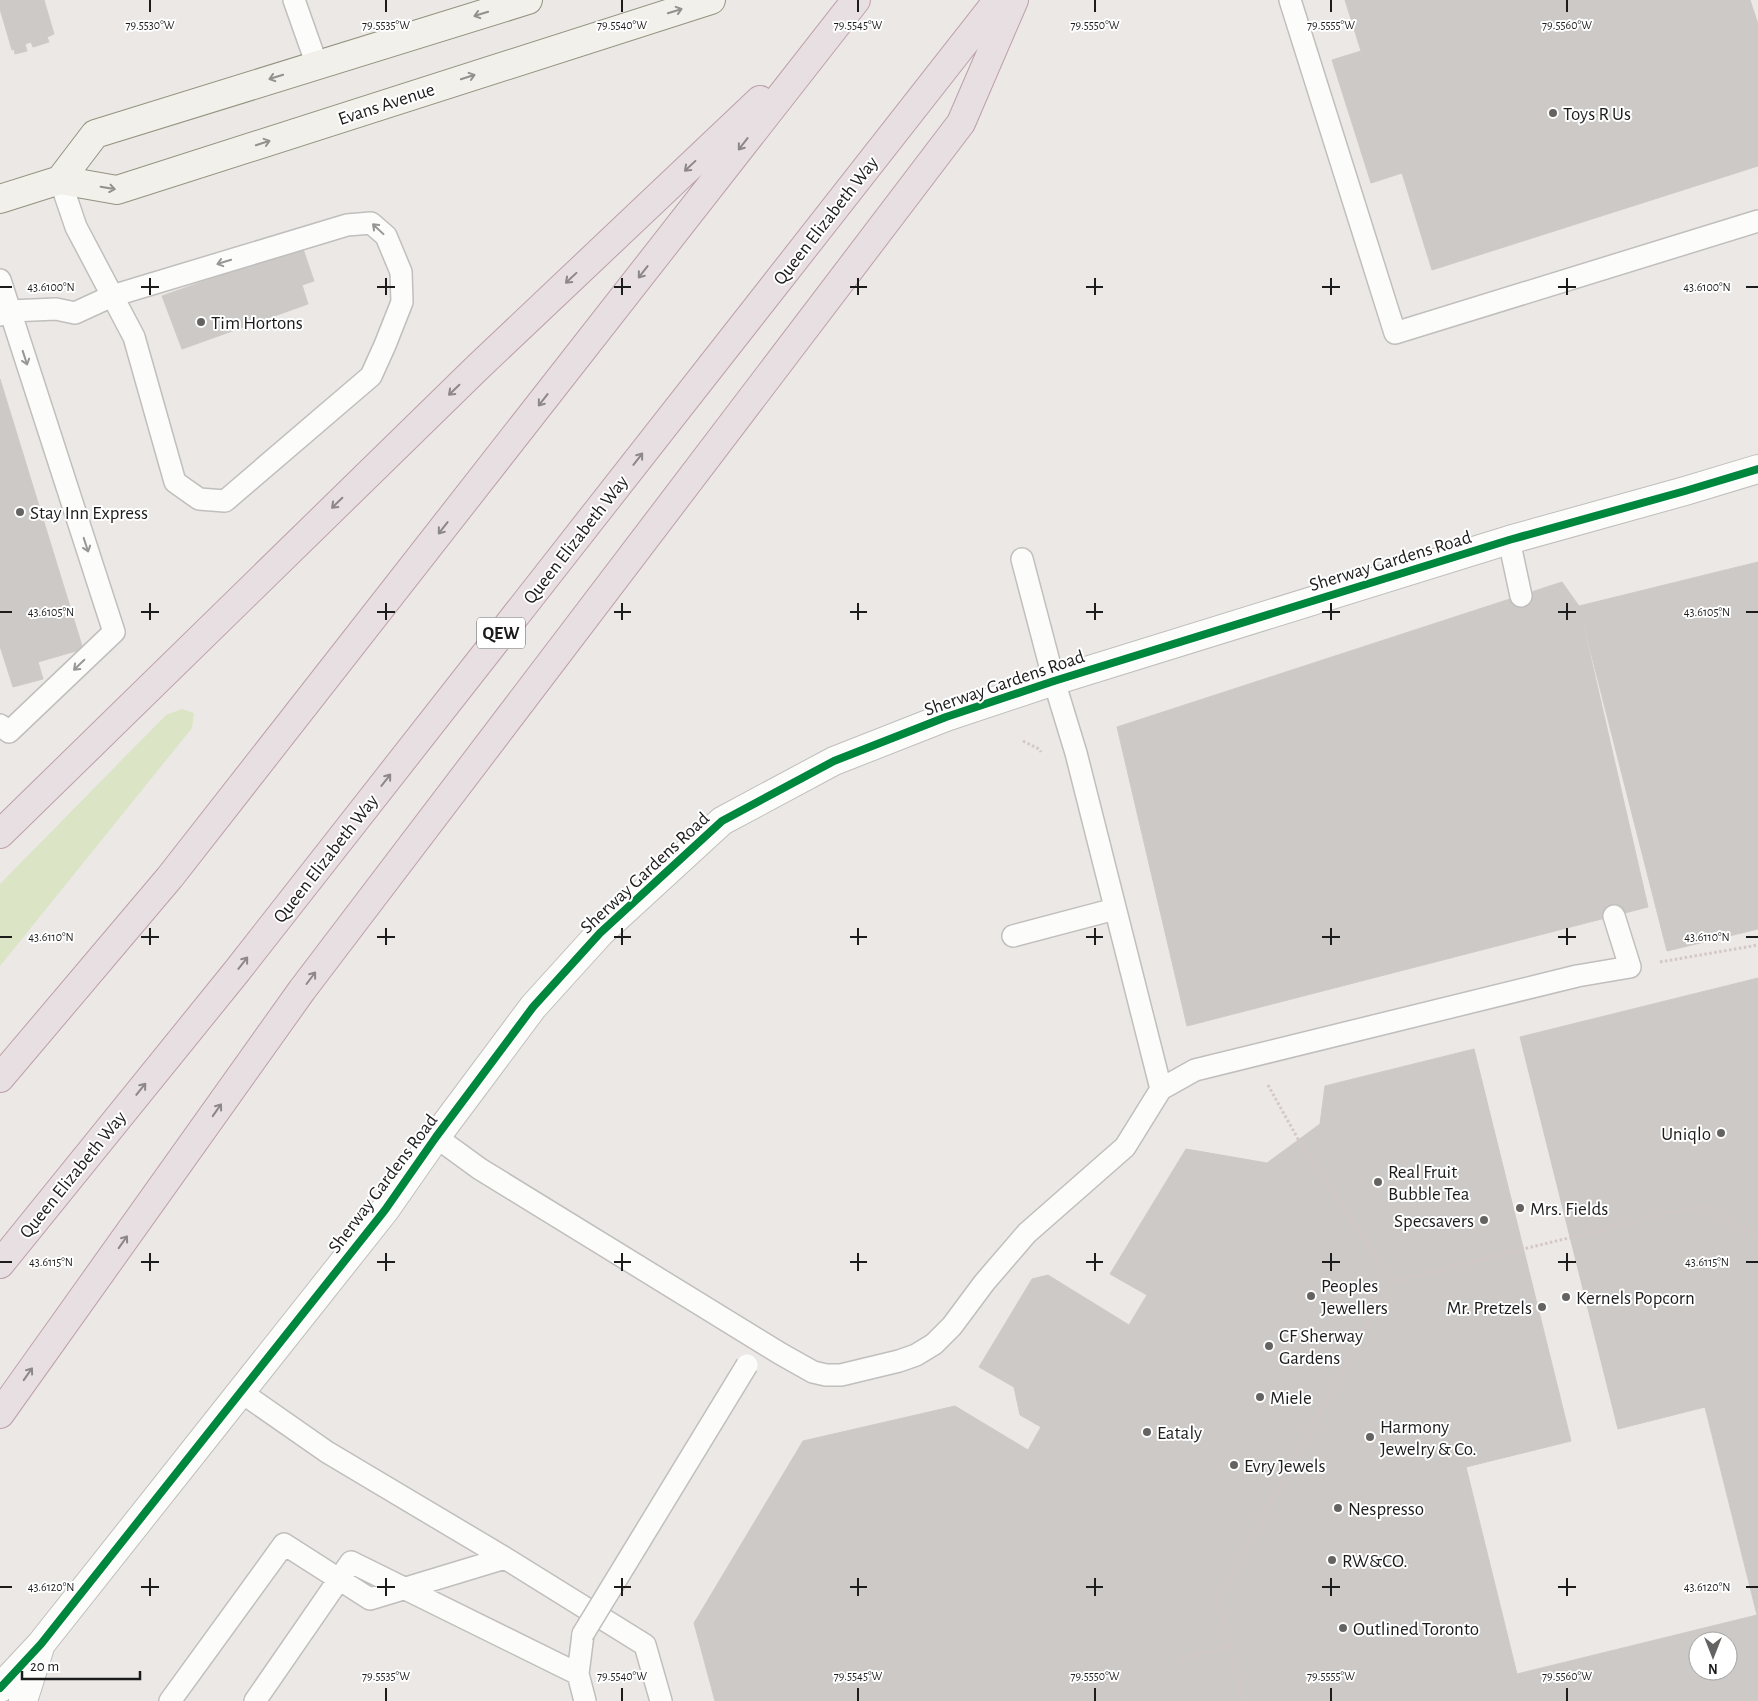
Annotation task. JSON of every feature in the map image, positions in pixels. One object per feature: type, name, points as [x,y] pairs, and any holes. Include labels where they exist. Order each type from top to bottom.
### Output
[{"type":"highway","points":[[0,1078],[170,877],[856,0]]},
{"type":"highway","name":"Queen Elizabeth Way","points":[[0,1264],[249,955],[998,0]]},
{"type":"highway","points":[[0,1414],[302,990],[962,123],[1014,0]]},
{"type":"highway","points":[[0,834],[478,366],[827,37]]},
{"type":"main road","points":[[60,180],[95,134],[528,0]]},
{"type":"main road","name":"Evans Avenue","points":[[0,199],[60,180],[117,190],[711,0]]},
{"type":"street","name":"Sherway Gardens Road","points":[[0,1688],[41,1644],[385,1210],[436,1137],[532,1007],[600,934],[722,821],[834,760],[946,717],[1054,680],[1508,540],[1758,469]]},
{"type":"street","name":"Sherway Gardens Road","points":[[23,1701],[41,1644]]},
{"type":"lane","points":[[294,0],[317,65]]},
{"type":"lane","points":[[1290,0],[1395,333],[1758,221]]},
{"type":"lane","points":[[5,313],[56,309],[75,313],[112,296],[347,225],[371,223],[386,236],[401,272],[402,302],[371,376],[225,501],[198,498],[175,482],[134,337],[112,296],[76,227],[60,180]]},
{"type":"lane","points":[[0,280],[5,313],[114,632],[4,729]]},
{"type":"lane","points":[[1508,540],[1521,596]]},
{"type":"lane","points":[[1022,559],[1054,680],[1076,753],[1161,1089]]},
{"type":"lane","points":[[1013,936],[1116,909]]},
{"type":"lane","points":[[436,1137],[480,1170],[761,1342],[813,1372],[826,1375],[840,1375],[916,1355],[934,1344],[952,1326],[984,1283],[1027,1233],[1125,1147],[1161,1089],[1195,1070],[1576,976],[1630,967],[1614,916]]},
{"type":"lane","points":[[585,1701],[578,1674],[583,1634],[761,1342]]},
{"type":"lane","points":[[241,1392],[328,1452],[505,1558],[645,1645],[660,1701]]},
{"type":"lane","points":[[170,1701],[284,1544],[370,1599],[505,1558]]},
{"type":"lane","points":[[255,1701],[351,1562],[578,1674]]},
{"type":"path","points":[[1630,967],[1758,945]]},
{"type":"path","points":[[1266,1080],[1298,1139],[1392,1281]]},
{"type":"path","points":[[1244,1701],[1218,1600],[1392,1281],[1704,1205],[1758,1237]]},
{"type":"path","points":[[1177,1660],[1229,1646]]},
{"type":"green space","points":[[182,709],[194,713],[192,728],[0,966],[0,884],[166,715]]},
{"type":"building","points":[[0,0],[44,0],[54,34],[47,37],[49,42],[33,47],[31,42],[25,44],[27,51],[15,54],[14,49],[12,50],[0,9]]},
{"type":"building","name":"Toys R Us","points":[[1345,0],[1750,0],[1758,24],[1758,166],[1432,270],[1402,173],[1371,183],[1332,60],[1361,51]]},
{"type":"building","points":[[302,246],[314,281],[302,285],[308,304],[182,349],[162,296]]},
{"type":"building","name":"Stay Inn Express","points":[[0,379],[83,649],[38,662],[43,679],[13,687],[0,646]]},
{"type":"building","points":[[1758,562],[1758,929],[1667,951],[1579,606]]},
{"type":"building","points":[[1562,582],[1579,606],[1648,907],[1187,1026],[1117,727]]},
{"type":"building","name":"CF Sherway Gardens","points":[[1758,978],[1758,1701],[715,1701],[694,1623],[803,1441],[955,1406],[1028,1450],[1041,1427],[1020,1415],[1014,1387],[979,1367],[1032,1279],[1048,1275],[1129,1325],[1147,1295],[1110,1274],[1186,1149],[1267,1163],[1320,1124],[1325,1086],[1474,1049],[1571,1441],[1466,1467],[1517,1674],[1688,1632],[1688,1681],[1738,1681],[1738,1631],[1692,1631],[1757,1615],[1705,1407],[1618,1429],[1520,1037]]},
{"type":"cycle path","points":[[0,1688],[41,1644],[385,1210],[436,1137],[533,1007],[600,933],[722,821],[834,761],[946,717],[1054,681],[1509,540],[1758,469]]},
{"type":"place","name":"Toys R Us","points":[[1553,113]]},
{"type":"place","name":"Tim Hortons","points":[[201,322]]},
{"type":"place","name":"Stay Inn Express","points":[[20,512]]},
{"type":"place","name":"Uniqlo","points":[[1721,1133]]},
{"type":"place","name":"Real Fruit Bubble Tea","points":[[1378,1182]]},
{"type":"place","name":"Mrs. Fields","points":[[1520,1208]]},
{"type":"place","name":"Specsavers","points":[[1484,1220]]},
{"type":"place","name":"Peoples Jewellers","points":[[1311,1296]]},
{"type":"place","name":"Kernels Popcorn","points":[[1566,1297]]},
{"type":"place","name":"Mr. Pretzels","points":[[1542,1307]]},
{"type":"place","name":"CF Sherway Gardens","points":[[1269,1346]]},
{"type":"place","name":"Miele","points":[[1260,1397]]},
{"type":"place","name":"Eataly","points":[[1147,1432]]},
{"type":"place","name":"Harmony Jewelry & Co.","points":[[1370,1437]]},
{"type":"place","name":"Evry Jewels","points":[[1234,1465]]},
{"type":"place","name":"Nespresso","points":[[1338,1508]]},
{"type":"place","name":"RW&CO.","points":[[1332,1560]]},
{"type":"place","name":"Outlined Toronto","points":[[1343,1628]]}]
